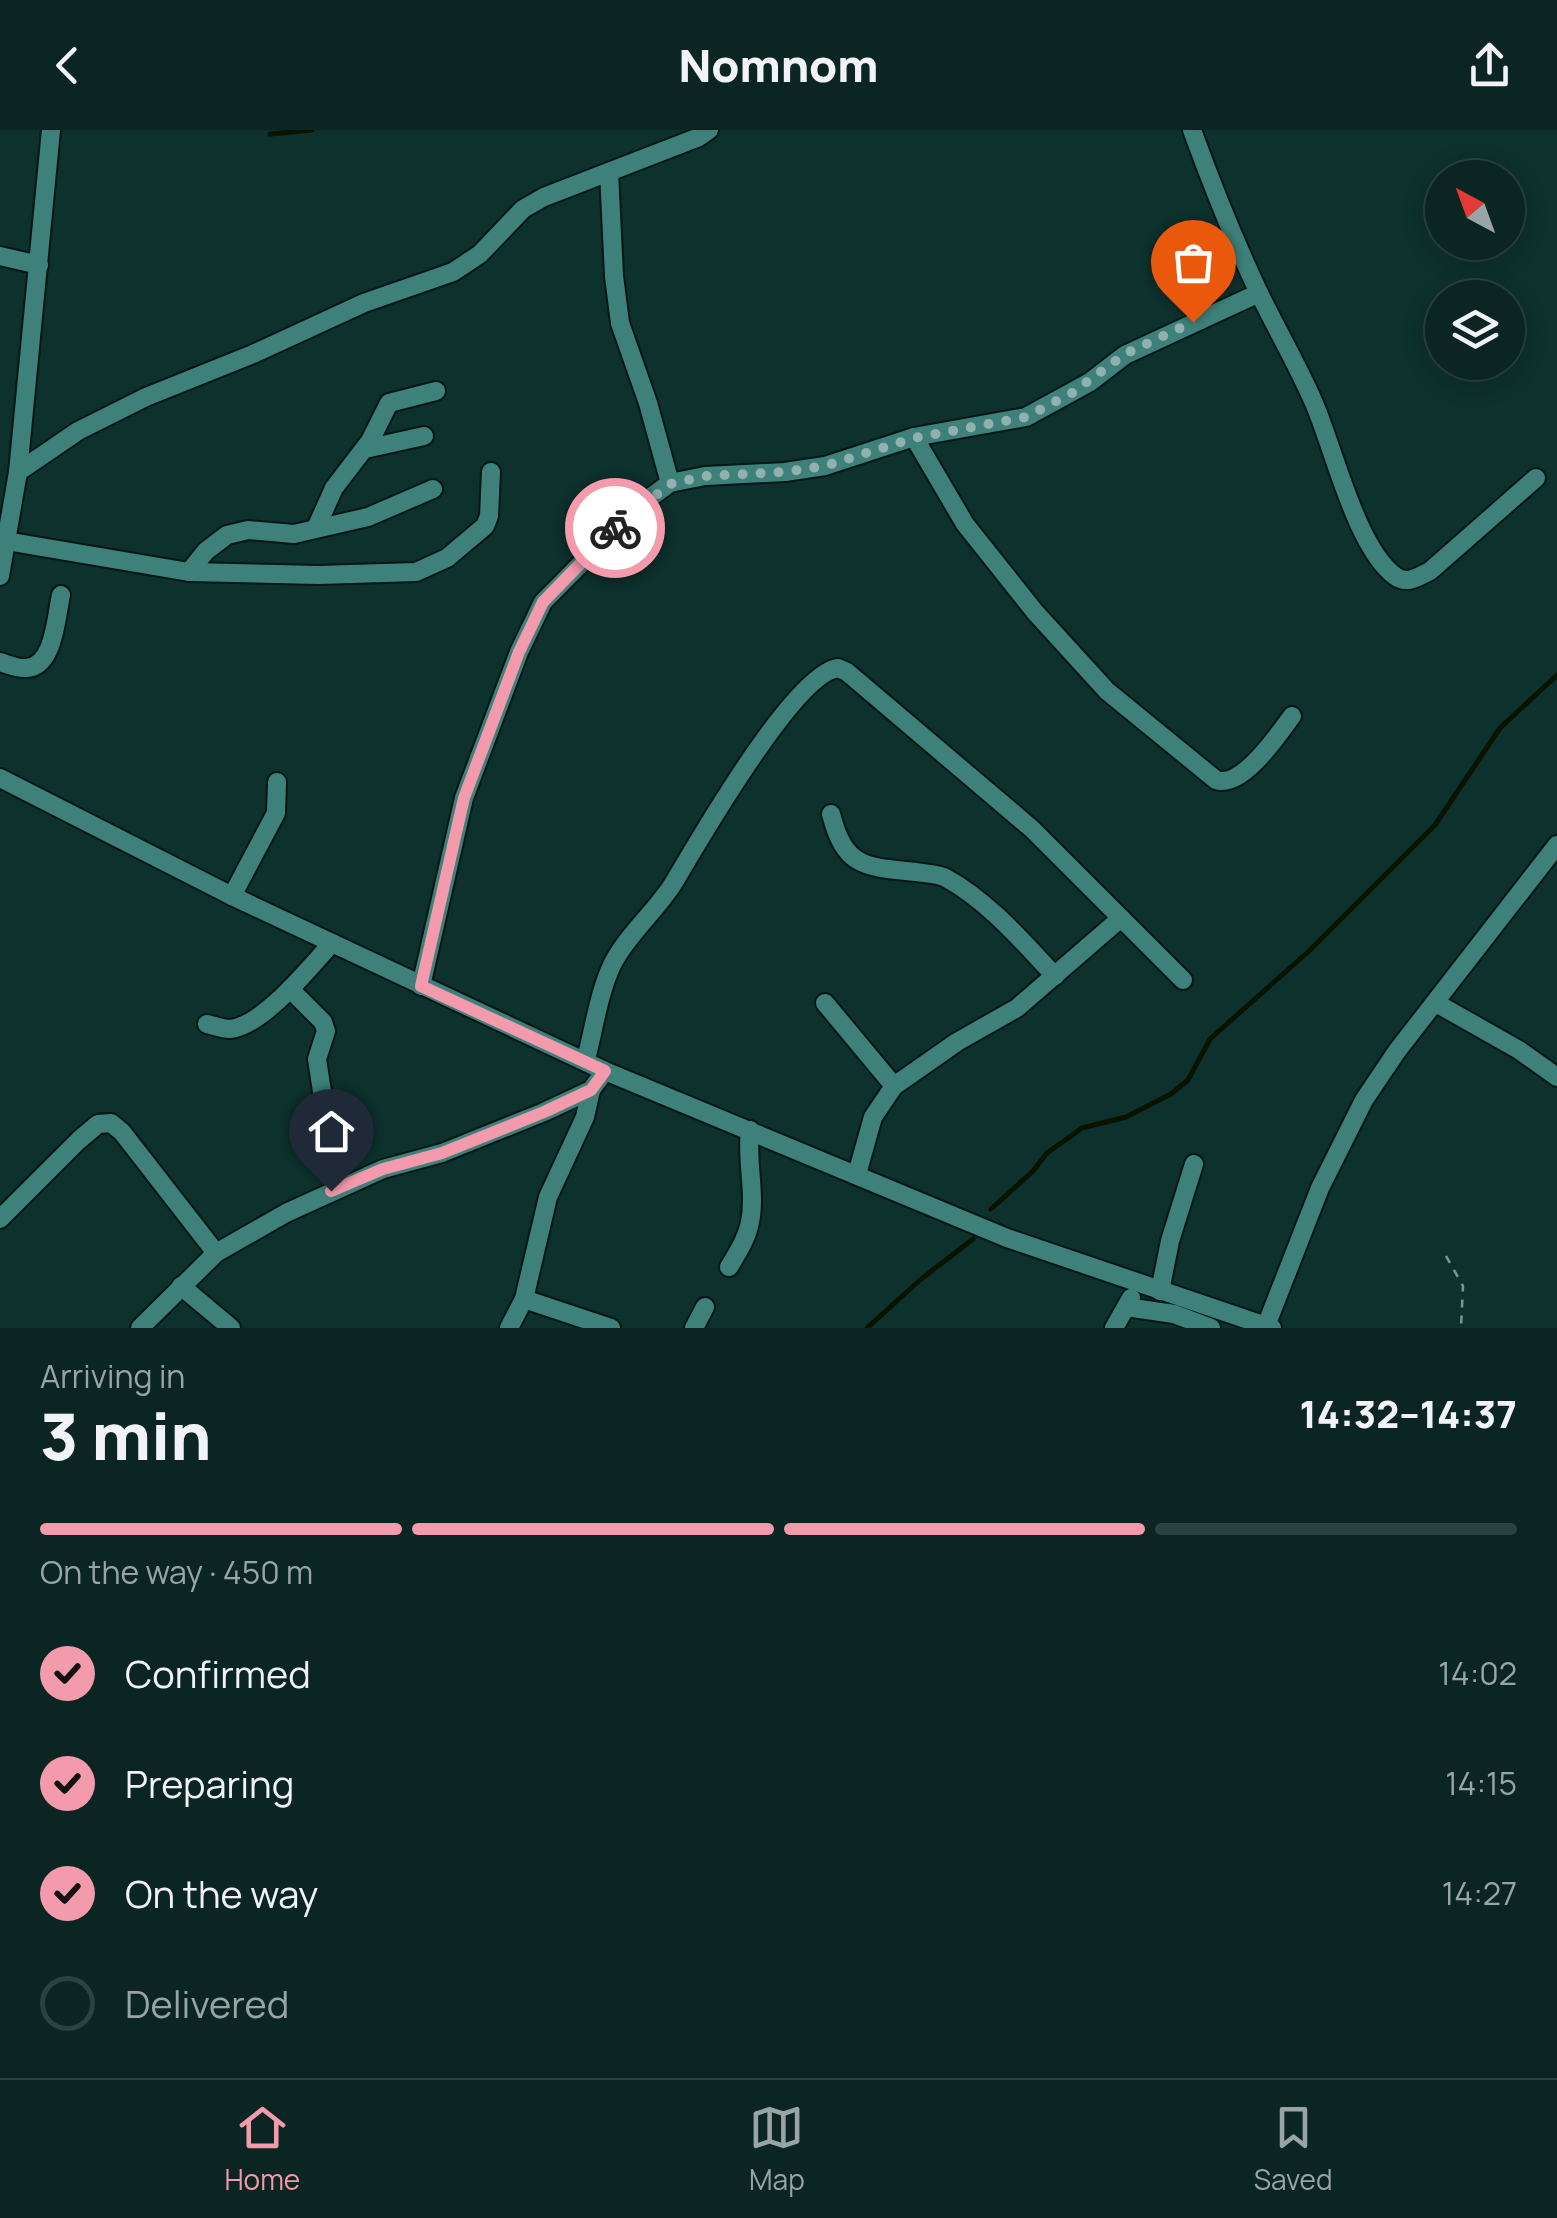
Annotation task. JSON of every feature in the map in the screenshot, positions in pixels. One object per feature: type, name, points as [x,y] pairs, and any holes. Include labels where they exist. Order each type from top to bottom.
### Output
[{"type":"street","points":[[0,576],[18,472],[51,130]]},
{"type":"street","points":[[18,472],[78,431],[146,397],[364,303],[454,272],[480,254],[523,209],[544,196],[709,130]]},
{"type":"street","points":[[1192,130],[1215,194],[1259,293],[1313,400],[1353,510],[1382,564],[1402,580],[1413,580],[1430,571],[1536,478]]},
{"type":"street","points":[[608,172],[620,322],[670,484]]},
{"type":"street","points":[[0,256],[38,264]]},
{"type":"street","points":[[421,986],[464,798],[543,602],[636,508],[670,484],[706,476],[825,466],[914,438],[1026,417],[1054,404],[1125,354],[1259,293]]},
{"type":"street","points":[[316,528],[334,488],[364,448],[389,403],[436,391]]},
{"type":"street","points":[[364,448],[424,436]]},
{"type":"street","points":[[914,438],[965,524],[1035,612],[1107,692],[1216,780],[1224,783],[1235,779],[1274,742],[1292,716]]},
{"type":"street","points":[[6,542],[189,572],[318,575],[428,568],[447,558],[485,526],[490,472]]},
{"type":"street","points":[[189,572],[206,551],[227,535],[248,530],[294,534],[368,517],[433,488]]},
{"type":"street","points":[[0,662],[27,669],[39,664],[47,654],[61,595]]},
{"type":"street","points":[[586,1059],[611,966],[672,886],[739,774],[806,688],[829,669],[847,672],[1032,829],[1183,980]]},
{"type":"street","points":[[0,778],[232,896],[605,1071],[1007,1238],[1269,1327],[1320,1188],[1364,1100],[1397,1051],[1557,845]]},
{"type":"street","points":[[232,896],[276,813],[277,782]]},
{"type":"street","points":[[831,814],[837,838],[851,859],[871,866],[942,875],[997,917],[1054,976]]},
{"type":"street","points":[[857,1174],[873,1117],[894,1086],[942,1052],[1017,1008],[1121,918]]},
{"type":"street","points":[[208,1024],[227,1029],[243,1026],[290,989],[332,943]]},
{"type":"street","points":[[290,989],[323,1022],[326,1031],[316,1059],[323,1098]]},
{"type":"street","points":[[825,1003],[894,1086]]},
{"type":"street","points":[[1436,1003],[1519,1050],[1557,1077]]},
{"type":"street","points":[[509,1328],[524,1299],[548,1197],[586,1117],[591,1090],[605,1071]]},
{"type":"street","points":[[140,1328],[216,1253],[331,1191],[383,1169],[442,1153],[591,1090]]},
{"type":"street","points":[[0,1219],[79,1140],[98,1124],[111,1123],[216,1253]]},
{"type":"street","points":[[730,1267],[752,1217],[750,1130]]},
{"type":"street","points":[[1160,1290],[1170,1241],[1194,1164]]},
{"type":"street","points":[[1114,1328],[1140,1284]]},
{"type":"street","points":[[181,1286],[231,1328]]},
{"type":"street","points":[[524,1299],[610,1328]]},
{"type":"street","points":[[1126,1306],[1174,1314],[1210,1328]]},
{"type":"street","points":[[694,1328],[705,1307]]},
{"type":"path","points":[[1446,1256],[1463,1286],[1462,1328]]},
{"type":"waterway","points":[[270,134],[312,130]]},
{"type":"waterway","points":[[991,1209],[1047,1153],[1082,1128],[1126,1117],[1171,1094],[1188,1080],[1210,1039],[1309,951],[1435,825],[1500,728],[1557,675]]},
{"type":"waterway","points":[[867,1328],[973,1239]]},
{"type":"way so far","points":[[615,528],[670,484],[706,476],[825,466],[914,438],[1026,417],[1090,382],[1125,354],[1193,322]]},
{"type":"route","points":[[331,1191],[544,1112],[591,1090],[605,1071],[421,986],[464,798],[519,652],[543,602],[615,528]]}]
